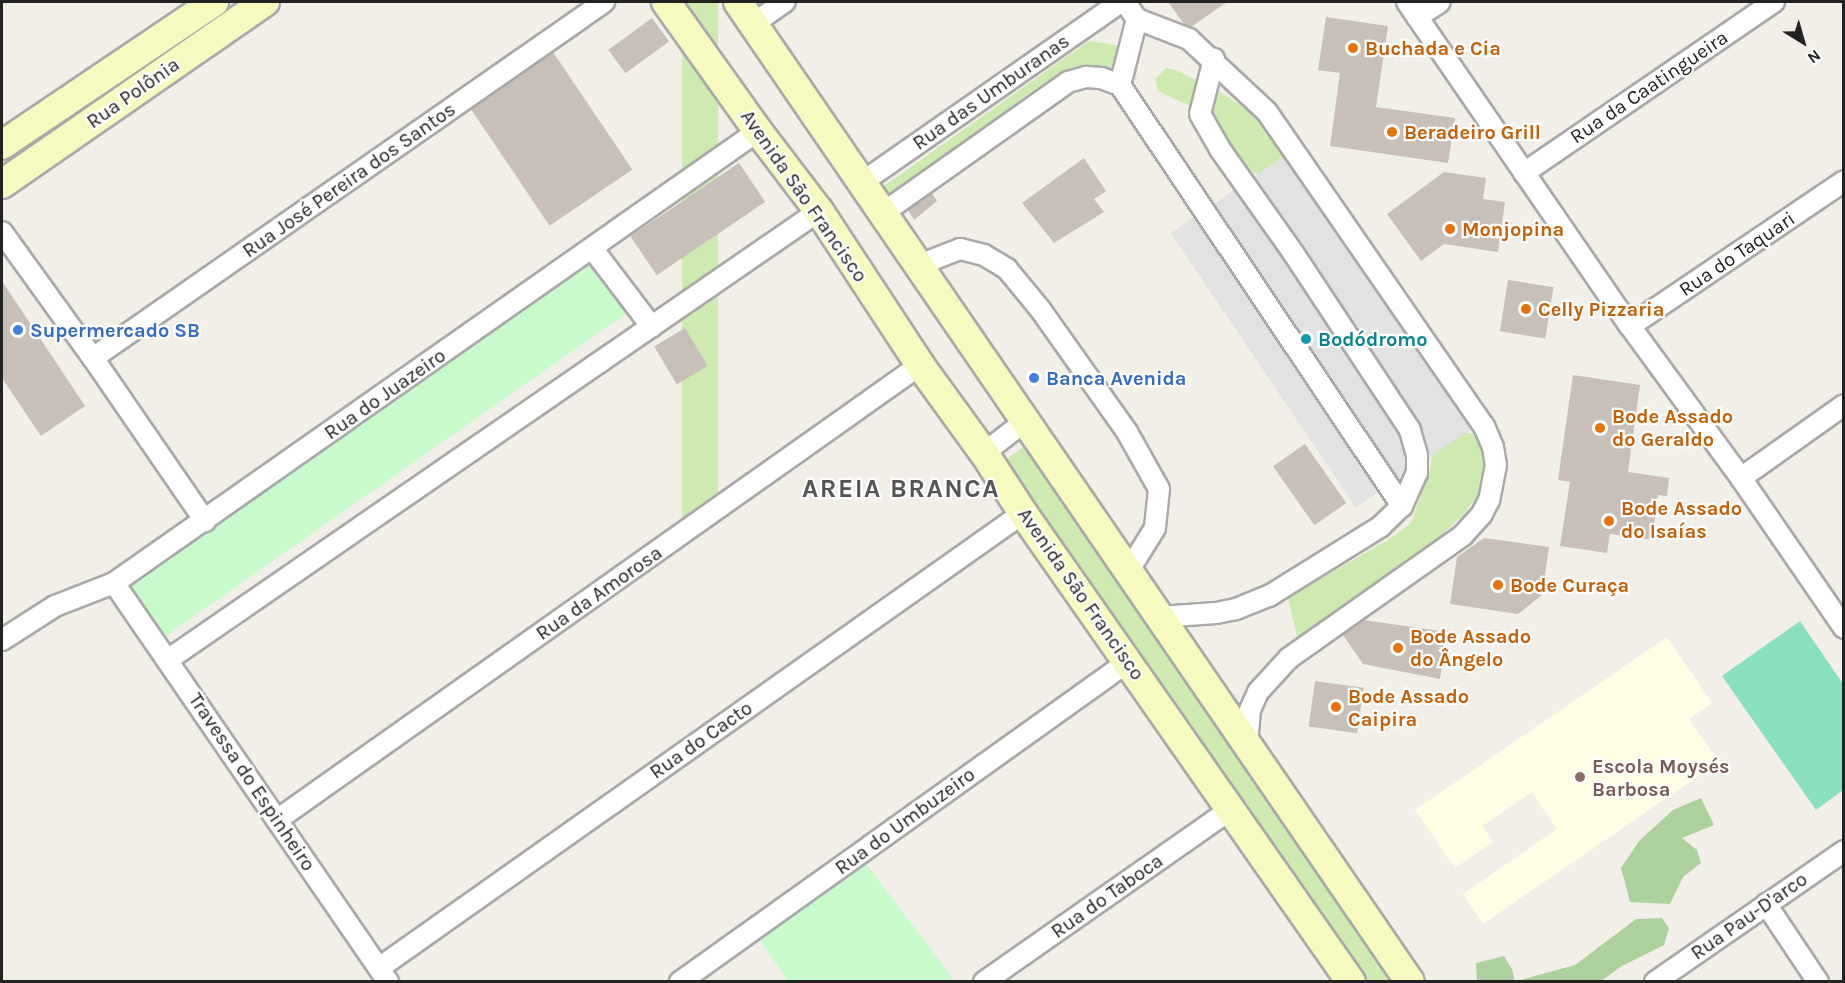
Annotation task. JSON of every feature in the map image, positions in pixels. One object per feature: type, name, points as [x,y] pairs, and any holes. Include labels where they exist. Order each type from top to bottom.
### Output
[{"type":"main road","name":"Rua Polônia","points":[[2,145],[214,2]]},
{"type":"main road","name":"Rua Polônia","points":[[2,184],[265,2]]},
{"type":"main road","name":"Avenida São Francisco","points":[[666,2],[758,131],[819,211],[920,365],[1129,661],[1342,978]]},
{"type":"main road","points":[[745,13],[1410,981]]},
{"type":"street","name":"Rua José Pereira dos Santos","points":[[93,358],[604,2]]},
{"type":"street","points":[[745,13],[785,2]]},
{"type":"street","name":"Rua das Umburanas","points":[[861,183],[1120,2]]},
{"type":"street","points":[[1125,2],[1137,19],[1190,39],[1214,59],[1273,121],[1484,426],[1493,447],[1496,465],[1489,500],[1482,514],[1462,536],[1289,658],[1269,678],[1258,692],[1250,710],[1246,744]]},
{"type":"street","points":[[1440,2],[1412,9],[1630,326],[1741,478],[1843,627]]},
{"type":"street","name":"Rua da Caatingueira","points":[[1524,172],[1774,2]]},
{"type":"street","points":[[1120,85],[1137,19]]},
{"type":"street","points":[[1159,617],[1216,613],[1236,609],[1269,596],[1380,527],[1402,506],[1417,473],[1417,455],[1410,430],[1294,254],[1209,132],[1200,114],[1214,59]]},
{"type":"street","points":[[883,213],[1068,82],[1086,77],[1101,78],[1120,85],[1402,506]]},
{"type":"street","name":"Rua do Juazeiro","points":[[2,640],[55,606],[114,583],[758,131]]},
{"type":"street","name":"Rua do Taquari","points":[[1630,326],[1844,181]]},
{"type":"street","points":[[169,659],[819,211]]},
{"type":"street","points":[[2,232],[93,358],[205,521]]},
{"type":"street","points":[[592,248],[652,327]]},
{"type":"street","points":[[919,265],[960,249],[984,255],[1007,269],[1040,309],[1126,432],[1159,489],[1155,528],[1146,547],[1129,570]]},
{"type":"street","name":"Rua da Amorosa","points":[[278,820],[920,365]]},
{"type":"street","points":[[1741,478],[1844,405]]},
{"type":"street","points":[[984,453],[1024,422]]},
{"type":"street","name":"Rua do Cacto","points":[[384,975],[1023,513]]},
{"type":"street","name":"Travessa do Espinheiro","points":[[114,583],[169,659],[384,975]]},
{"type":"street","name":"Rua do Umbuzeiro","points":[[680,981],[1129,661]]},
{"type":"street","name":"Rua do Taboca","points":[[984,981],[1230,810]]},
{"type":"street","name":"Rua Pau-D'arco","points":[[1655,981],[1844,851]]},
{"type":"street","points":[[1766,904],[1818,981]]},
{"type":"shaded area","points":[[1295,149],[1480,423],[1356,507],[1171,233]]},
{"type":"shaded area","name":"Escola Moysés Barbosa","points":[[1667,637],[1712,703],[1689,719],[1719,762],[1483,924],[1463,894],[1557,829],[1532,792],[1482,826],[1493,842],[1455,868],[1415,810]]},
{"type":"green space","points":[[682,2],[718,2],[718,525],[682,525]]},
{"type":"green space","points":[[1089,41],[1111,44],[1138,52],[1136,80],[1073,69],[1029,93],[889,200],[881,188]]},
{"type":"green space","points":[[1166,68],[1176,70],[1213,88],[1260,117],[1434,368],[1452,430],[1479,435],[1485,461],[1478,495],[1462,516],[1438,538],[1298,641],[1288,598],[1391,538],[1411,523],[1430,470],[1434,440],[1276,181],[1251,171],[1210,116],[1158,91],[1155,79]]},
{"type":"green space","points":[[587,258],[626,314],[166,636],[127,580]]},
{"type":"green space","points":[[1025,446],[1398,978],[1393,982],[1366,982],[1002,462]]},
{"type":"green space","points":[[1800,621],[1843,684],[1843,790],[1816,810],[1722,676]]},
{"type":"green space","points":[[1701,798],[1714,825],[1682,838],[1697,850],[1701,863],[1683,877],[1670,904],[1630,902],[1621,868],[1639,841],[1673,810]]},
{"type":"green space","points":[[864,861],[955,981],[788,981],[759,939]]},
{"type":"green space","points":[[1662,918],[1669,928],[1664,945],[1622,966],[1601,981],[1517,981],[1575,965],[1636,919]]},
{"type":"green space","points":[[1504,956],[1512,969],[1515,981],[1477,981],[1476,963]]},
{"type":"building","points":[[1168,2],[1227,2],[1191,27],[1184,24]]},
{"type":"building","points":[[1326,17],[1388,26],[1376,107],[1455,118],[1448,163],[1330,146],[1340,73],[1318,70]]},
{"type":"building","points":[[652,18],[669,41],[625,73],[608,50]]},
{"type":"building","points":[[553,52],[632,170],[550,226],[470,108]]},
{"type":"building","points":[[1084,158],[1106,191],[1094,199],[1104,212],[1054,243],[1022,203]]},
{"type":"building","points":[[739,163],[765,202],[657,275],[630,236]]},
{"type":"building","name":"Monjopina","points":[[1444,172],[1486,178],[1483,199],[1505,202],[1498,252],[1444,244],[1421,261],[1387,214]]},
{"type":"building","points":[[932,193],[937,201],[914,220],[908,210]]},
{"type":"building","name":"Celly Pizzaria","points":[[1508,280],[1553,287],[1545,339],[1500,331]]},
{"type":"building","name":"Supermercado SB","points":[[2,281],[85,406],[41,436],[2,378]]},
{"type":"building","points":[[685,328],[708,366],[677,384],[654,347]]},
{"type":"building","name":"Bode Assado do Geraldo","points":[[1573,375],[1640,385],[1628,472],[1669,478],[1667,496],[1658,495],[1652,540],[1610,534],[1607,553],[1560,546],[1570,482],[1558,480]]},
{"type":"building","points":[[1305,444],[1346,503],[1314,525],[1273,466]]},
{"type":"building","name":"Bode Curaça","points":[[1484,538],[1549,547],[1542,595],[1518,614],[1450,604],[1457,557]]},
{"type":"building","name":"Bode Assado do Ângelo","points":[[1364,620],[1447,632],[1440,679],[1363,664],[1343,635]]},
{"type":"building","name":"Bode Assado Caipira","points":[[1315,681],[1364,688],[1357,733],[1309,727]]},
{"type":"place","name":"Buchada e Cia","points":[[1353,48]]},
{"type":"place","name":"Beradeiro Grill","points":[[1392,132]]},
{"type":"place","name":"Monjopina","points":[[1450,229]]},
{"type":"place","name":"Celly Pizzaria","points":[[1526,309]]},
{"type":"place","name":"Supermercado SB","points":[[18,330]]},
{"type":"place","name":"Bodódromo","points":[[1306,339]]},
{"type":"place","name":"Banca Avenida","points":[[1034,378]]},
{"type":"place","name":"Bode Assado do Geraldo","points":[[1600,428]]},
{"type":"place","name":"Bode Assado do Isaías","points":[[1609,521]]},
{"type":"place","name":"Bode Curaça","points":[[1498,585]]},
{"type":"place","name":"Bode Assado do Ângelo","points":[[1398,648]]},
{"type":"place","name":"Bode Assado Caipira","points":[[1336,707]]},
{"type":"place","name":"Escola Moysés Barbosa","points":[[1580,777]]},
{"type":"district","name":"AREIA BRANCA","points":[[901,489]]}]
